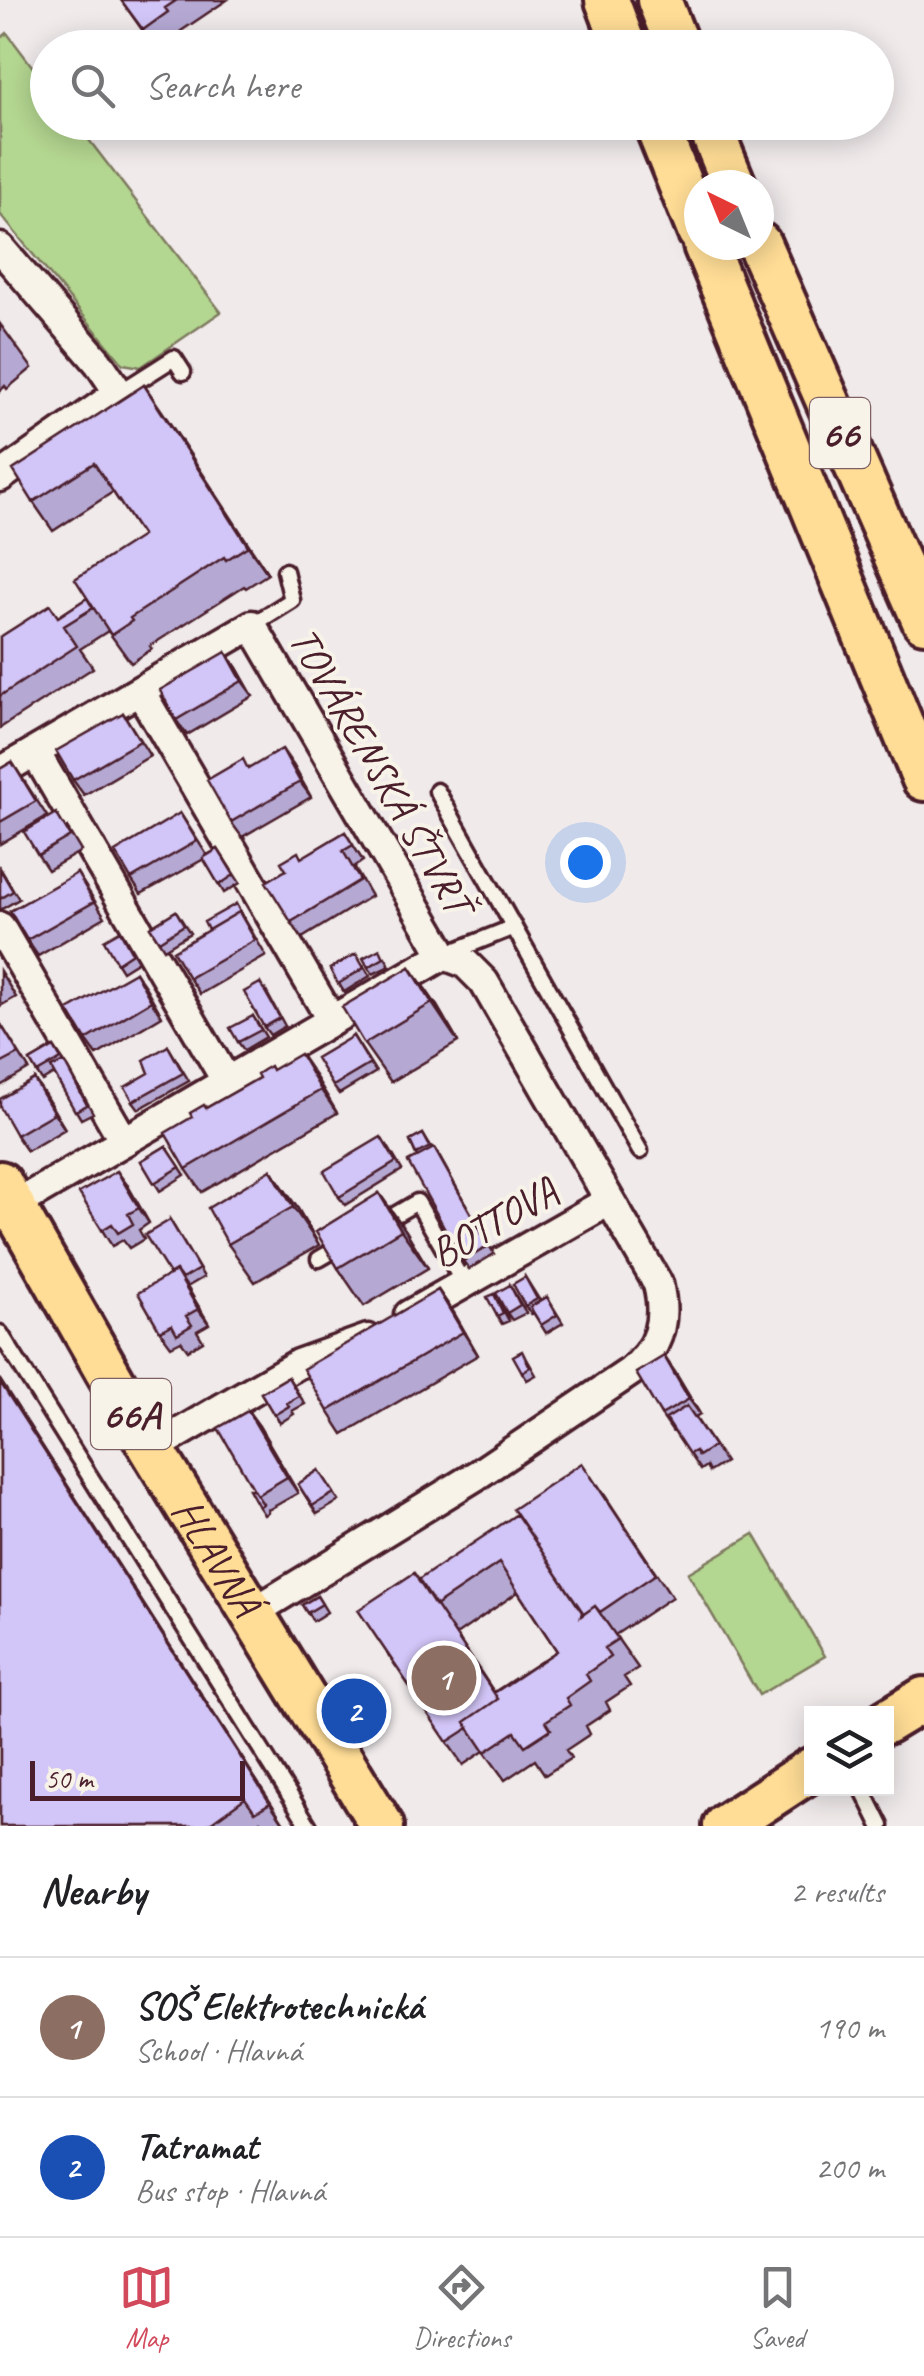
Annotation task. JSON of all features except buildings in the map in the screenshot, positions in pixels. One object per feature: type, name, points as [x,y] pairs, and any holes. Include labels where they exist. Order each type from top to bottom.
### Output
[{"type":"main road","points":[[606,0],[618,30]]},
{"type":"main road","points":[[659,0],[671,30]]},
{"type":"main road","points":[[662,140],[684,194]]},
{"type":"main road","points":[[715,140],[728,170]]},
{"type":"main road","name":"66","points":[[711,260],[924,779]]},
{"type":"main road","name":"66","points":[[766,260],[924,621]]},
{"type":"main road","name":"HLAVNÁ","points":[[6,1194],[152,1449],[382,1826]]},
{"type":"main road","points":[[894,1717],[924,1699]]},
{"type":"main road","points":[[725,1826],[804,1774]]},
{"type":"street","points":[[0,248],[120,393],[0,477]]},
{"type":"street","name":"TOVÁRENSKÁ ŠTVRŤ","points":[[0,772],[252,625],[444,956],[124,1141],[6,1194]]},
{"type":"street","points":[[140,691],[332,1021]]},
{"type":"street","points":[[35,752],[227,1082]]},
{"type":"street","points":[[0,927],[124,1141]]},
{"type":"street","points":[[252,1613],[478,1475],[645,1360],[656,1344],[663,1303],[658,1284],[484,982],[465,963],[444,956]]},
{"type":"street","name":"BOTTOVA","points":[[152,1449],[298,1364],[365,1340],[609,1201]]},
{"type":"lane","points":[[120,393],[174,358],[183,372]]},
{"type":"lane","points":[[252,625],[292,600],[286,571]]},
{"type":"lane","points":[[437,791],[640,1150]]},
{"type":"lane","points":[[444,956],[514,927]]},
{"type":"lane","points":[[368,1230],[418,1202],[464,1284]]},
{"type":"lane","points":[[319,1258],[352,1240]]},
{"type":"lane","points":[[0,1334],[309,1826]]},
{"type":"lane","points":[[866,1796],[882,1826]]},
{"type":"green space","points":[[7,33],[30,63],[30,140],[89,140],[221,312],[141,367],[123,364],[0,214],[0,39]]},
{"type":"green space","points":[[754,1534],[825,1656],[759,1695],[688,1573]]},
{"type":"place","name":"SOŠ Elektrotechnická","points":[[444,1678]]},
{"type":"place","name":"Tatramat","points":[[354,1711]]}]
